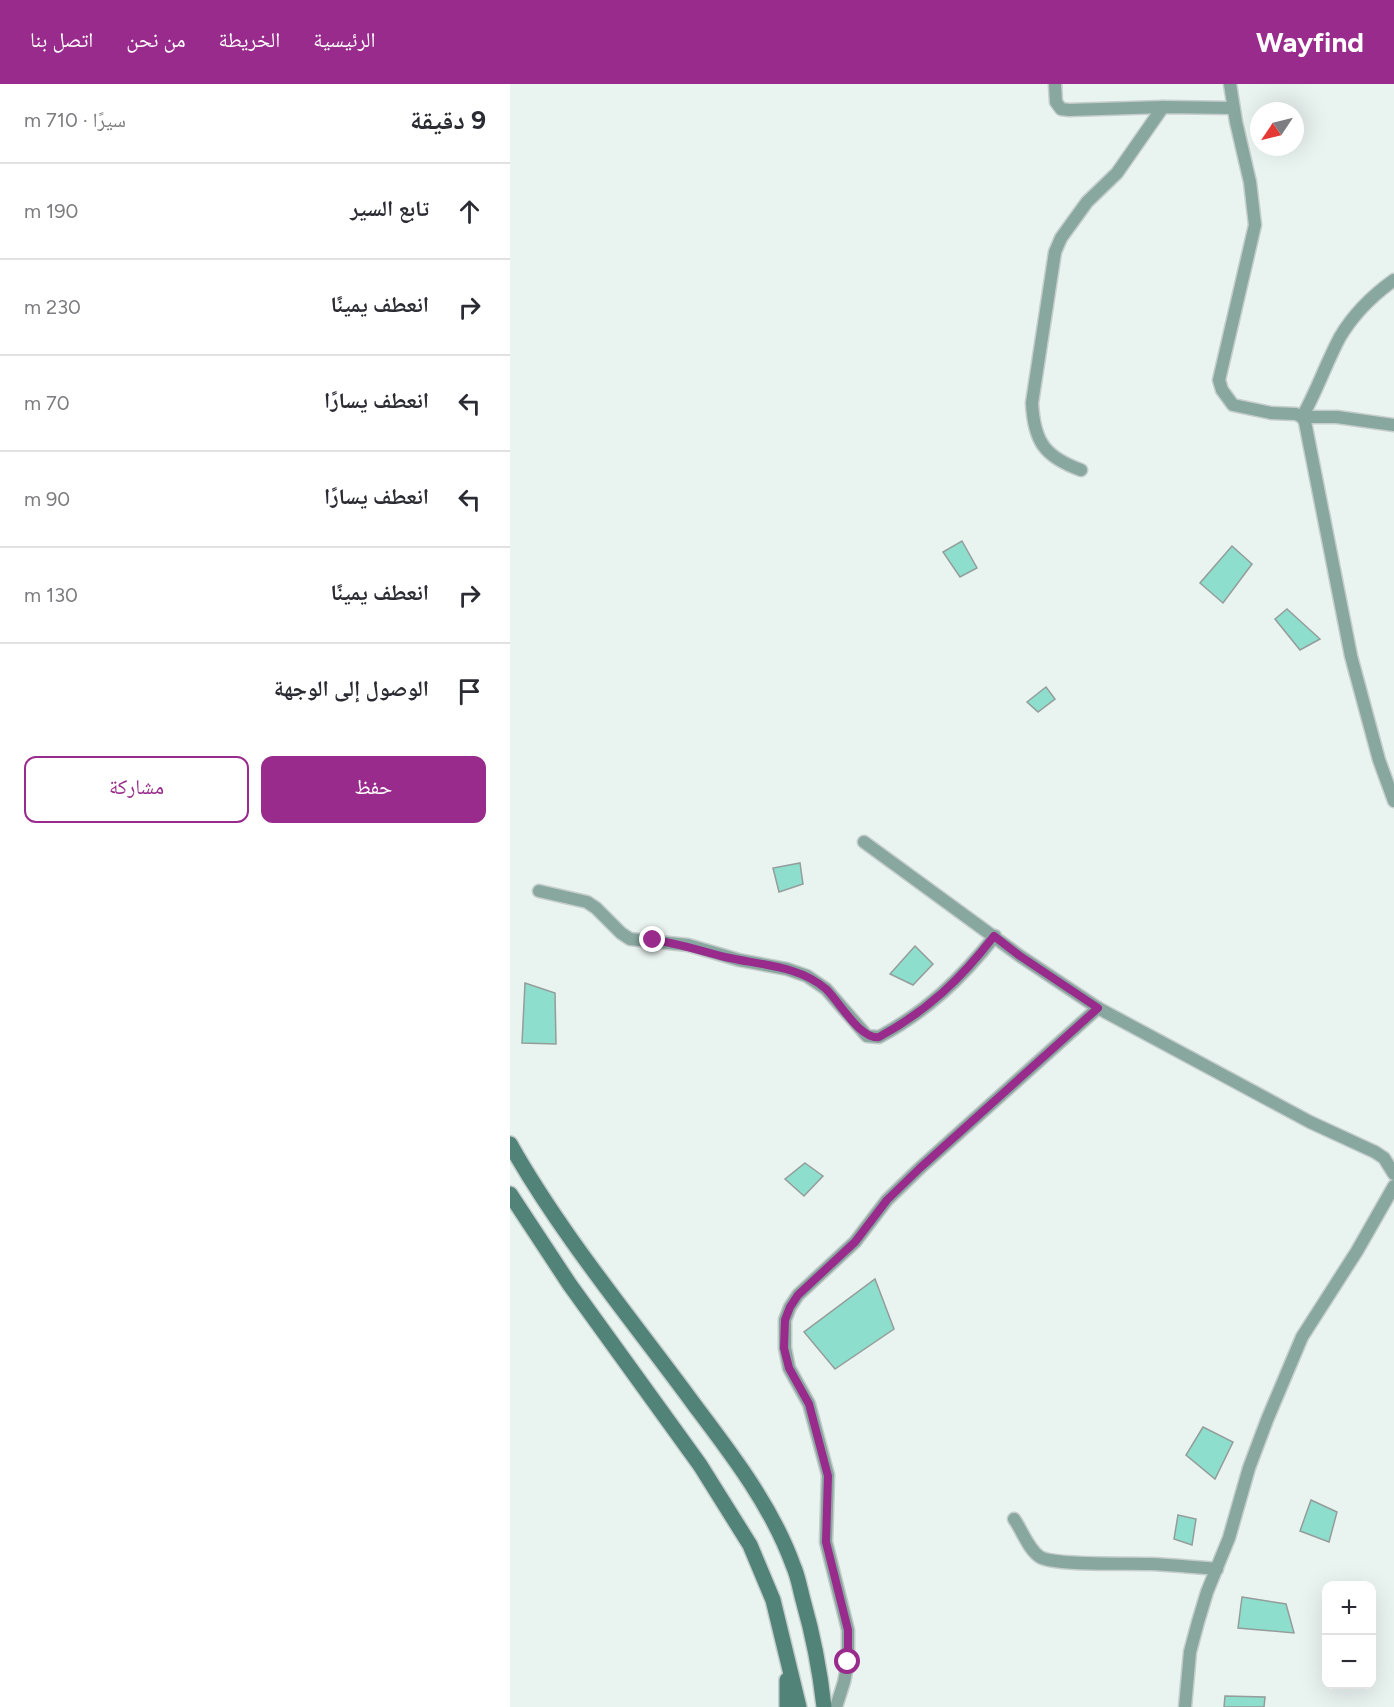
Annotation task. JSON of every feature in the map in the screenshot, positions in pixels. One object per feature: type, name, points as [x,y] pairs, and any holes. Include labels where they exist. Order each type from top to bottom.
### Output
[{"type":"main road","points":[[510,1144],[549,1205],[743,1472],[771,1517],[794,1566],[820,1674],[824,1707]]},
{"type":"main road","points":[[510,1194],[570,1285],[700,1465],[750,1545],[773,1600],[799,1707]]},
{"type":"main road","points":[[786,1647],[787,1707]]},
{"type":"street","points":[[1055,84],[1056,102],[1061,109],[1085,111],[1163,107],[1233,108]]},
{"type":"street","points":[[1230,84],[1233,108],[1250,182],[1255,225],[1219,380],[1222,390],[1233,405],[1271,413],[1296,414],[1302,417],[1337,417],[1394,425]]},
{"type":"street","points":[[1081,470],[1063,464],[1050,455],[1033,423],[1032,403],[1054,252],[1061,238],[1087,202],[1117,173],[1163,107]]},
{"type":"street","points":[[1302,417],[1348,326],[1378,293],[1394,280]]},
{"type":"street","points":[[1302,417],[1305,422],[1307,443],[1359,689],[1379,760],[1394,801]]},
{"type":"street","points":[[864,842],[1020,956],[1098,1008],[1310,1122],[1375,1152],[1384,1158],[1394,1174]]},
{"type":"street","points":[[539,891],[587,902],[630,939],[688,945],[807,976],[826,989],[860,1029],[873,1038],[879,1037],[915,1016],[941,996],[962,975],[994,936]]},
{"type":"street","points":[[836,1707],[848,1662],[848,1630],[826,1542],[828,1476],[809,1404],[789,1368],[784,1348],[785,1320],[798,1295],[855,1242],[887,1200],[1098,1008]]},
{"type":"street","points":[[1185,1707],[1190,1652],[1207,1592],[1229,1538],[1249,1468],[1264,1430],[1302,1337],[1357,1251],[1394,1185]]},
{"type":"street","points":[[1014,1519],[1037,1556],[1045,1560],[1217,1569]]},
{"type":"building","points":[[962,541],[977,568],[960,577],[943,552]]},
{"type":"building","points":[[1232,546],[1252,564],[1223,603],[1200,583]]},
{"type":"building","points":[[1287,609],[1320,639],[1300,650],[1275,619]]},
{"type":"building","points":[[1046,687],[1055,699],[1038,712],[1027,702]]},
{"type":"building","points":[[800,863],[803,884],[779,892],[773,868]]},
{"type":"building","points":[[915,946],[933,964],[913,985],[890,974]]},
{"type":"building","points":[[525,983],[555,993],[556,1044],[522,1043]]},
{"type":"building","points":[[805,1163],[823,1176],[804,1196],[785,1179]]},
{"type":"building","points":[[875,1279],[894,1329],[835,1369],[804,1332]]},
{"type":"building","points":[[1203,1427],[1233,1442],[1215,1479],[1186,1455]]},
{"type":"building","points":[[1311,1500],[1337,1512],[1329,1542],[1300,1531]]},
{"type":"building","points":[[1178,1515],[1196,1519],[1192,1545],[1174,1539]]},
{"type":"building","points":[[1242,1597],[1286,1604],[1294,1633],[1238,1628]]},
{"type":"building","points":[[1225,1696],[1265,1697],[1264,1707],[1224,1707]]},
{"type":"route","points":[[653,940],[688,945],[712,954],[787,969],[807,976],[826,989],[860,1029],[873,1038],[879,1037],[915,1016],[941,996],[962,975],[994,936],[1098,1008],[887,1200],[855,1242],[798,1295],[785,1320],[784,1348],[789,1368],[809,1404],[828,1476],[826,1542],[848,1630],[848,1662]]}]
